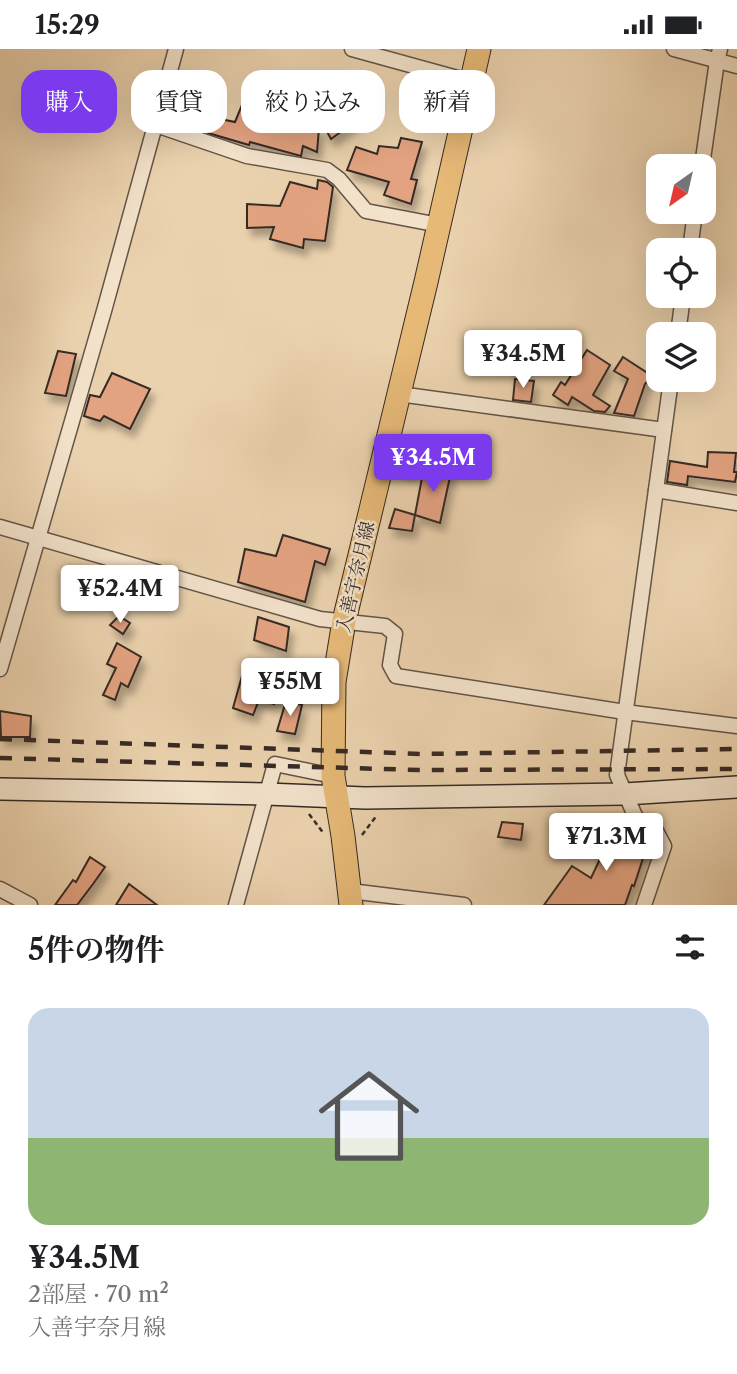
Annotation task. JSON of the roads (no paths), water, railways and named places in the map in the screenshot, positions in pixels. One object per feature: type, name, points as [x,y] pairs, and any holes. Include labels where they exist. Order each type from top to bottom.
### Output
[{"type":"main road","name":"入善宇奈月線","points":[[475,70],[479,49]]},
{"type":"main road","name":"入善宇奈月線","points":[[350,898],[335,787],[334,682],[344,621],[460,133]]},
{"type":"street","points":[[170,70],[176,49]]},
{"type":"street","points":[[352,49],[428,70]]},
{"type":"street","points":[[674,49],[718,55],[737,66]]},
{"type":"street","points":[[704,154],[718,55]]},
{"type":"street","points":[[0,669],[154,133]]},
{"type":"street","points":[[179,133],[247,156],[327,170],[340,179],[366,211],[439,225]]},
{"type":"street","points":[[644,905],[664,846],[655,829],[636,818],[617,775],[669,392]]},
{"type":"street","points":[[399,394],[664,431]]},
{"type":"street","points":[[656,490],[737,503]]},
{"type":"street","points":[[0,527],[320,619],[385,626],[396,634],[390,665],[396,676],[625,712],[737,726]]},
{"type":"street","points":[[236,905],[275,764],[335,787]]},
{"type":"street","points":[[0,789],[267,794],[335,787],[625,794],[737,787]]},
{"type":"street","points":[[0,890],[30,905]]},
{"type":"street","points":[[350,898],[464,905]]},
{"type":"railway","points":[[0,739],[423,754],[737,749]]},
{"type":"railway","points":[[0,758],[419,770],[737,769]]}]
